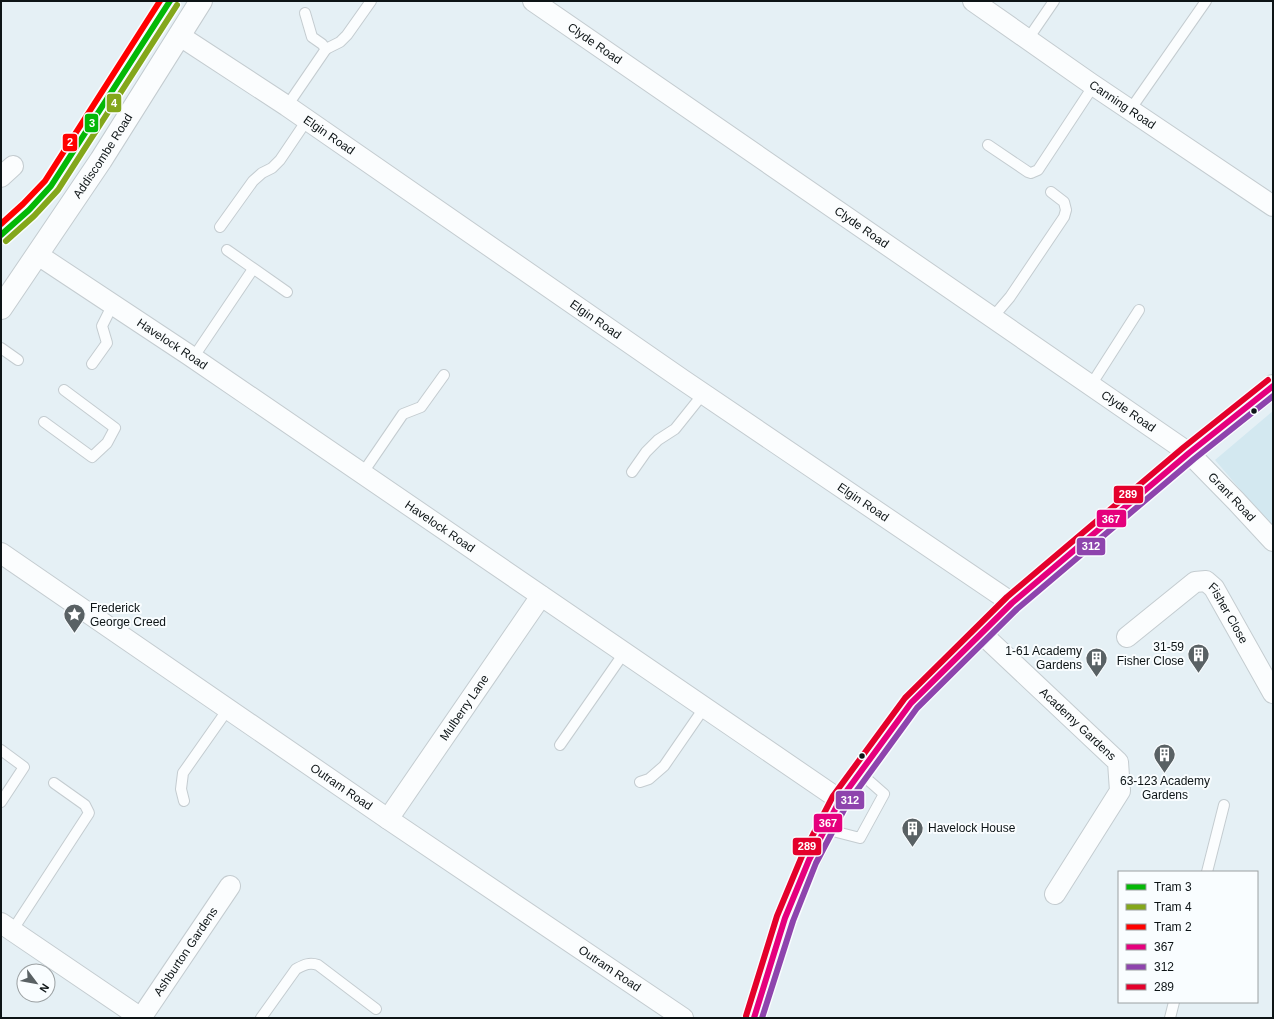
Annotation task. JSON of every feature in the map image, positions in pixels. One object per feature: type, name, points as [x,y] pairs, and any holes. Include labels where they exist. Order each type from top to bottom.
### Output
[{"type":"main road","name":"Addiscombe Road","points":[[1,308],[38,255],[125,123],[201,1]]},
{"type":"main road","points":[[754,1018],[785,918],[809,860],[840,800],[910,702],[1012,603],[1189,453],[1273,386]]},
{"type":"street","name":"Clyde Road","points":[[533,1],[1189,453]]},
{"type":"street","name":"Canning Road","points":[[974,1],[1094,86],[1273,206]]},
{"type":"street","name":"Elgin Road","points":[[180,36],[287,106],[703,394],[1012,603]]},
{"type":"street","name":"Havelock Road","points":[[38,255],[193,358],[840,800]]},
{"type":"street","name":"Grant Road","points":[[1189,453],[1273,541]]},
{"type":"street","name":"Outram Road","points":[[1,553],[388,819],[683,1018]]},
{"type":"street","name":"Fisher Close","points":[[1127,637],[1195,582],[1206,581],[1214,588],[1273,693]]},
{"type":"street","name":"Mulberry Lane","points":[[388,819],[541,596]]},
{"type":"street","name":"Academy Gardens","points":[[981,633],[1118,762],[1120,791],[1055,894]]},
{"type":"street","name":"Ashburton Gardens","points":[[141,1018],[230,886]]},
{"type":"street","points":[[7,927],[141,1018]]},
{"type":"lane","points":[[287,106],[326,49],[340,42],[347,35],[371,1]]},
{"type":"lane","points":[[1028,39],[1054,1]]},
{"type":"lane","points":[[1130,110],[1206,1]]},
{"type":"lane","points":[[305,12],[312,37],[326,49]]},
{"type":"lane","points":[[988,145],[1028,172],[1035,172],[1038,170],[1094,86]]},
{"type":"lane","points":[[220,227],[253,181],[262,173],[272,168],[280,160],[307,120]]},
{"type":"lane","points":[[993,317],[1010,297],[1064,217],[1066,210],[1064,202],[1051,192]]},
{"type":"lane","points":[[227,250],[287,292]]},
{"type":"lane","points":[[193,358],[253,269]]},
{"type":"lane","points":[[92,364],[108,343],[102,326],[113,304]]},
{"type":"lane","points":[[1091,385],[1139,310]]},
{"type":"lane","points":[[1,348],[18,360]]},
{"type":"lane","points":[[362,474],[403,414],[421,407],[444,375]]},
{"type":"lane","points":[[44,422],[92,457],[107,443],[115,428],[64,390]]},
{"type":"lane","points":[[632,472],[646,452],[658,440],[675,429],[703,394]]},
{"type":"lane","points":[[560,745],[624,653]]},
{"type":"lane","points":[[640,782],[649,779],[664,766],[704,708]]},
{"type":"lane","points":[[184,801],[181,790],[183,773],[228,709]]},
{"type":"lane","points":[[1,750],[24,767],[1,802]]},
{"type":"lane","points":[[825,829],[860,838],[884,794],[859,772]]},
{"type":"lane","points":[[7,927],[89,813],[85,805],[54,783]]},
{"type":"lane","points":[[1207,871],[1224,804]]},
{"type":"lane","points":[[261,1018],[296,970],[304,965],[312,963],[318,965],[376,1009]]},
{"type":"lane","points":[[1170,1018],[1174,1003]]},
{"type":"shaded area","points":[[1273,411],[1273,528],[1215,460]]},
{"type":"tram line","name":"2","points":[[1,224],[45,181],[160,1]]},
{"type":"tram line","name":"3","points":[[1,235],[29,210],[51,186],[170,1]]},
{"type":"tram line","name":"4","points":[[6,241],[34,216],[58,190],[177,5]]},
{"type":"transit line","name":"289","points":[[746,1016],[777,916],[802,856],[833,796],[905,698],[1007,597],[1184,447],[1268,380]]},
{"type":"transit line","name":"367","points":[[754,1018],[785,918],[809,860],[840,800],[911,703],[1012,603],[1189,453],[1273,386]]},
{"type":"transit line","name":"312","points":[[762,1018],[793,921],[816,863],[847,804],[917,708],[1017,609],[1194,459],[1273,396]]},
{"type":"place","name":"Frederick George Creed","points":[[75,634]]},
{"type":"place","name":"31-59 Fisher Close","points":[[1199,674]]},
{"type":"place","name":"1-61 Academy Gardens","points":[[1097,678]]},
{"type":"place","name":"63-123 Academy Gardens","points":[[1165,774]]},
{"type":"place","name":"Havelock House","points":[[913,848]]}]
